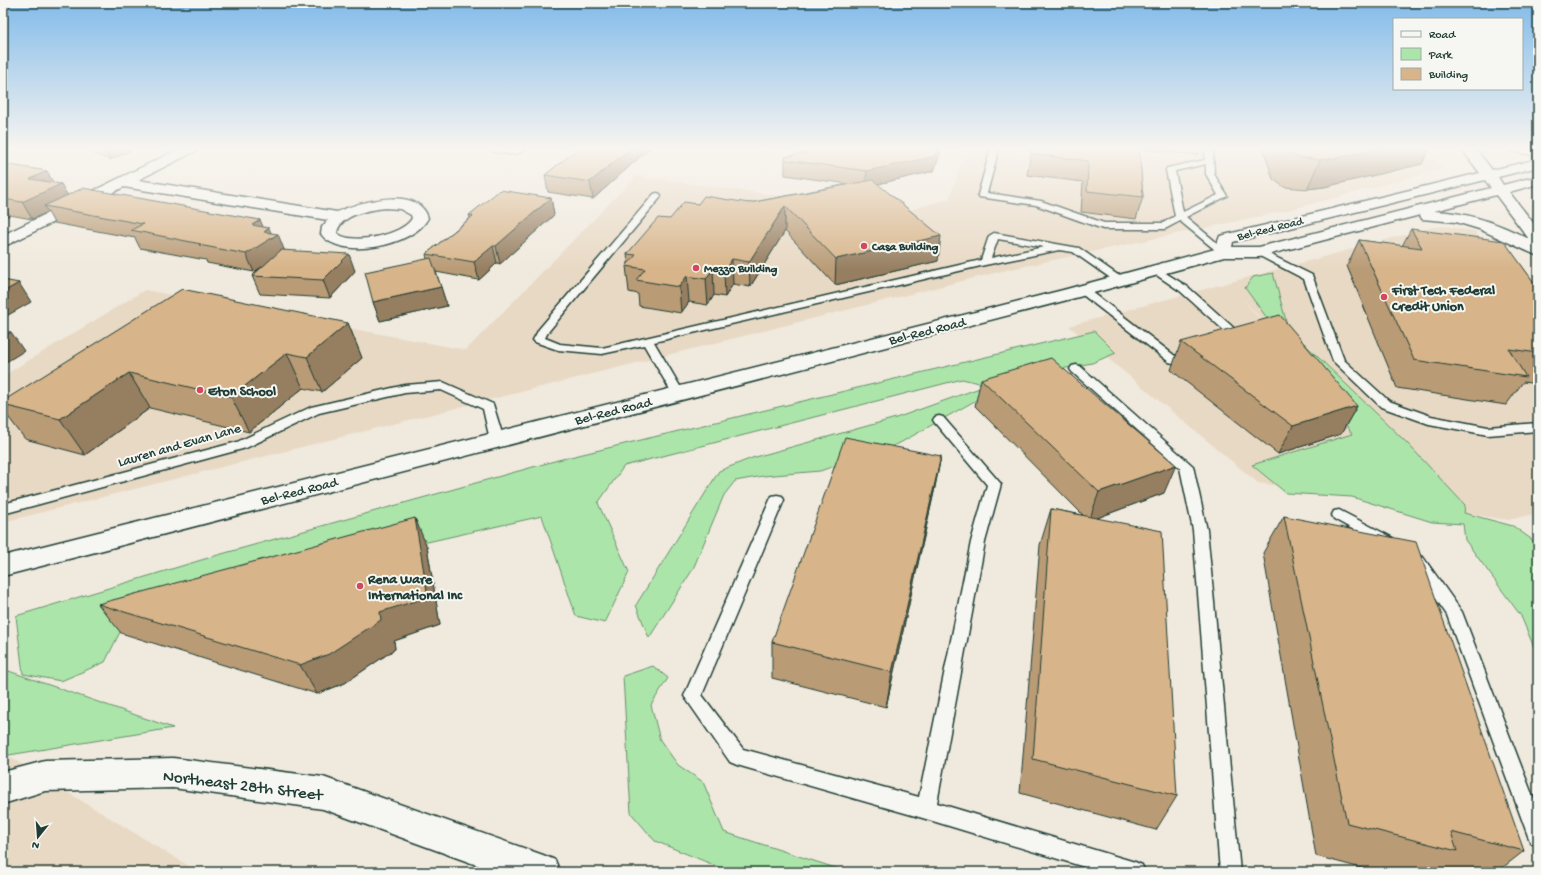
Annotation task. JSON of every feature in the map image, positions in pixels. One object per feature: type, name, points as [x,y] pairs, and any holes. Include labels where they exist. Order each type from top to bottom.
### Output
[{"type":"main road","points":[[3,241],[109,189]]},
{"type":"main road","points":[[165,189],[339,217],[348,212],[372,206],[395,204],[413,209],[418,213],[420,218],[418,224],[398,237],[379,242],[353,244],[334,239],[330,234],[329,229],[332,223],[339,217]]},
{"type":"main road","name":"Bel-Red Road","points":[[1223,252],[1226,239],[1431,189]]},
{"type":"main road","name":"Bel-Red Road","points":[[3,566],[1083,290],[1223,252],[1259,252],[1504,189]]},
{"type":"main road","points":[[1500,190],[1538,240]]},
{"type":"main road","points":[[1394,218],[1436,216],[1473,221],[1511,235],[1538,250]]},
{"type":"main road","name":"Northeast 28th Street","points":[[3,788],[45,776],[173,772],[323,793],[543,872]]},
{"type":"lane","points":[[984,189],[982,195],[1038,203],[1103,226],[1165,226],[1223,196],[1219,189]]},
{"type":"lane","points":[[1174,189],[1180,217],[1223,252]]},
{"type":"lane","points":[[657,196],[543,331],[539,340],[558,347],[602,351],[985,262],[1060,247]]},
{"type":"lane","points":[[985,262],[994,236],[1076,250],[1120,280]]},
{"type":"lane","points":[[1259,252],[1308,277],[1339,361],[1385,404],[1430,420],[1488,431],[1538,427]]},
{"type":"lane","points":[[1156,270],[1184,289],[1242,341],[1227,345]]},
{"type":"lane","points":[[1083,290],[1173,360],[1204,351]]},
{"type":"lane","points":[[648,341],[678,393]]},
{"type":"lane","points":[[1076,369],[1186,466],[1200,530],[1230,872]]},
{"type":"lane","name":"Lauren and Evan Lane","points":[[3,509],[241,445],[314,410],[405,389],[443,386],[489,406],[497,440]]},
{"type":"lane","points":[[926,809],[978,542],[994,484],[939,420]]},
{"type":"lane","points":[[776,500],[693,696],[736,756],[926,809],[1135,872]]},
{"type":"lane","points":[[1339,515],[1414,557],[1454,612],[1538,836]]},
{"type":"shaded area","points":[[623,189],[730,189],[901,212],[949,199],[953,189],[1368,189],[1285,211],[1006,270],[3,522],[3,376],[145,290],[466,350]]},
{"type":"shaded area","points":[[1444,226],[1475,231],[1538,324],[1538,513],[1508,520],[1436,509],[1240,296],[1418,504],[1258,483],[1069,326],[1433,227]]},
{"type":"shaded area","points":[[3,753],[197,871],[200,872],[3,872]]},
{"type":"green space","points":[[1273,273],[1288,328],[1407,443],[1465,505],[1464,513],[1513,526],[1538,544],[1538,657],[1521,616],[1465,540],[1463,524],[1432,522],[1352,497],[1286,493],[1252,465],[1352,434],[1245,288],[1253,277]]},
{"type":"green space","points":[[1094,331],[1116,353],[1092,363],[1040,373],[980,398],[898,444],[820,471],[763,476],[735,481],[724,495],[693,569],[649,638],[636,605],[719,471],[752,458],[896,418],[988,385],[962,379],[624,466],[598,503],[629,572],[605,623],[576,616],[542,516],[238,585],[121,630],[105,662],[61,681],[23,674],[16,616],[218,555],[558,460]]},
{"type":"green space","points":[[653,666],[668,678],[651,705],[660,740],[678,765],[703,782],[724,832],[848,872],[731,872],[655,841],[631,813],[623,676]]},
{"type":"green space","points":[[3,669],[173,728],[3,756]]},
{"type":"building","points":[[3,189],[51,189],[22,202],[3,199]]},
{"type":"building","points":[[81,189],[88,189],[260,220],[252,225],[269,228],[264,232],[278,234],[246,254],[131,230],[143,224],[44,206]]},
{"type":"building","points":[[825,189],[884,189],[941,236],[836,259],[785,206],[749,262],[732,259],[724,271],[713,269],[706,279],[687,276],[679,287],[636,280],[645,269],[626,266],[636,255],[627,254],[658,218],[670,219],[684,202],[698,204],[704,196],[749,203]]},
{"type":"building","points":[[1087,189],[1142,189],[1143,197],[1087,191]]},
{"type":"building","points":[[500,190],[551,198],[496,246],[493,246],[474,262],[426,254],[473,216],[469,215]]},
{"type":"building","points":[[1411,229],[1504,241],[1538,288],[1538,353],[1509,349],[1526,377],[1414,360],[1359,240],[1422,248]]},
{"type":"building","points":[[281,250],[349,254],[323,280],[252,276]]},
{"type":"building","points":[[431,258],[441,287],[373,302],[365,272]]},
{"type":"building","points":[[3,280],[19,283],[3,292]]},
{"type":"building","points":[[182,289],[348,323],[307,357],[287,353],[231,397],[129,373],[60,419],[3,405],[3,401]]},
{"type":"building","points":[[1280,315],[1357,406],[1293,426],[1181,342]]},
{"type":"building","points":[[3,331],[11,332],[3,337]]},
{"type":"building","points":[[1051,358],[1176,465],[1099,492],[981,379]]},
{"type":"building","points":[[845,437],[941,456],[892,672],[772,642]]},
{"type":"building","points":[[1051,509],[1162,531],[1177,796],[1033,759]]},
{"type":"building","points":[[1284,516],[1416,542],[1524,851],[1451,832],[1457,851],[1347,823]]},
{"type":"building","points":[[415,518],[428,597],[380,612],[381,620],[329,654],[300,665],[98,604]]},
{"type":"place","name":"Casa Building","points":[[864,246]]},
{"type":"place","name":"Mezzo Building","points":[[696,268]]},
{"type":"place","name":"First Tech Federal Credit Union","points":[[1384,297]]},
{"type":"place","name":"Eton School","points":[[200,390]]},
{"type":"place","name":"Rena Ware International Inc","points":[[360,586]]}]
